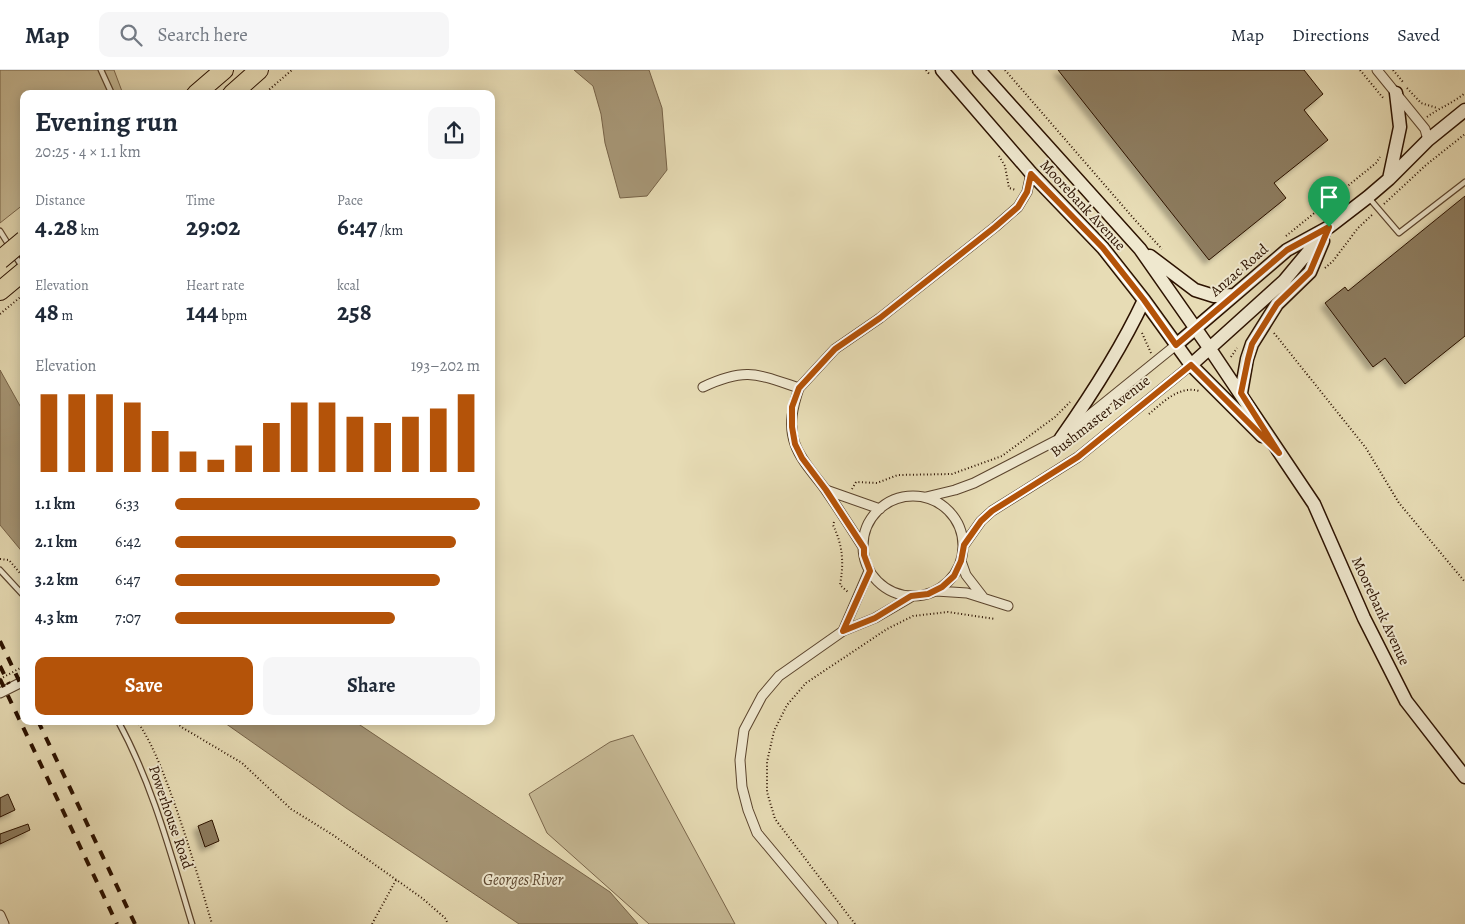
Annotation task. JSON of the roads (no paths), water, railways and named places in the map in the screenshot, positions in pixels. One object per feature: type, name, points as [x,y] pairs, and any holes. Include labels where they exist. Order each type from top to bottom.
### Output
[{"type":"highway","points":[[199,90],[218,70]]},
{"type":"highway","points":[[200,90],[224,70]]},
{"type":"highway","points":[[236,90],[259,70]]},
{"type":"highway","points":[[0,260],[20,243]]},
{"type":"highway","points":[[0,291],[20,274]]},
{"type":"main road","name":"Moorebank Avenue","points":[[942,70],[1031,174],[1103,248],[1144,300],[1191,365],[1279,453]]},
{"type":"main road","name":"Moorebank Avenue","points":[[979,70],[1140,249],[1241,393],[1314,504],[1364,618],[1406,701],[1442,750],[1465,777]]},
{"type":"main road","points":[[1389,179],[1400,127],[1396,93]]},
{"type":"main road","name":"Anzac Road","points":[[1176,345],[1287,250],[1329,227],[1368,197],[1428,140],[1465,110]]},
{"type":"main road","points":[[1241,393],[1252,344],[1277,304],[1310,272],[1329,227]]},
{"type":"main road","name":"Anzac Road","points":[[1210,349],[1284,281],[1329,227]]},
{"type":"main road","points":[[1140,249],[1195,290],[1214,296],[1234,295]]},
{"type":"main road","points":[[1061,438],[1092,396],[1144,300]]},
{"type":"main road","name":"Bushmaster Avenue","points":[[1191,365],[1210,349]]},
{"type":"street","points":[[1377,70],[1425,129],[1428,140]]},
{"type":"street","points":[[864,548],[826,490],[802,458],[795,444],[792,427],[792,407],[799,388],[835,349],[880,318],[1018,207],[1027,192],[1031,174]]},
{"type":"street","name":"Bushmaster Avenue","points":[[926,497],[955,490],[974,482],[1061,438],[1176,345]]},
{"type":"street","name":"Bushmaster Avenue","points":[[964,545],[981,521],[992,511],[1078,457],[1191,365]]},
{"type":"street","points":[[703,387],[723,378],[748,374],[761,375],[799,388]]},
{"type":"street","points":[[826,490],[880,509]]},
{"type":"street","points":[[910,496],[926,497],[941,504],[953,515],[961,529],[964,545],[961,561],[954,576],[942,587],[928,594],[911,596],[894,593],[880,584],[870,571],[864,555],[864,538],[869,522],[880,509],[894,500],[910,496]]},
{"type":"street","points":[[961,561],[966,575],[984,598]]},
{"type":"street","points":[[843,631],[870,571]]},
{"type":"street","points":[[936,590],[967,593],[996,604],[1008,606]]},
{"type":"street","points":[[833,924],[757,833],[742,787],[740,760],[744,730],[762,696],[779,676],[843,631],[875,618],[911,596]]},
{"type":"street","points":[[0,693],[20,683]]},
{"type":"street","points":[[0,915],[4,924]]},
{"type":"lane","points":[[101,70],[110,90]]},
{"type":"lane","points":[[1368,197],[1399,233],[1465,182]]},
{"type":"lane","points":[[0,232],[20,264]]},
{"type":"lane","points":[[0,570],[20,592]]},
{"type":"lane","name":"Powerhouse Road","points":[[120,725],[138,760],[156,805],[192,924]]},
{"type":"water","points":[[574,70],[649,70],[662,108],[667,170],[647,196],[620,198],[605,143],[601,114],[593,86]]},
{"type":"water","points":[[0,370],[20,406],[20,549],[0,525]]},
{"type":"water","name":"Georges River","points":[[228,725],[360,725],[610,892],[638,924],[519,924],[346,808]]},
{"type":"railway","points":[[0,641],[20,683]]},
{"type":"railway","points":[[0,666],[9,684]]},
{"type":"railway","points":[[0,679],[20,721]]},
{"type":"railway","points":[[22,725],[117,924]]},
{"type":"railway","points":[[40,725],[135,924]]}]
